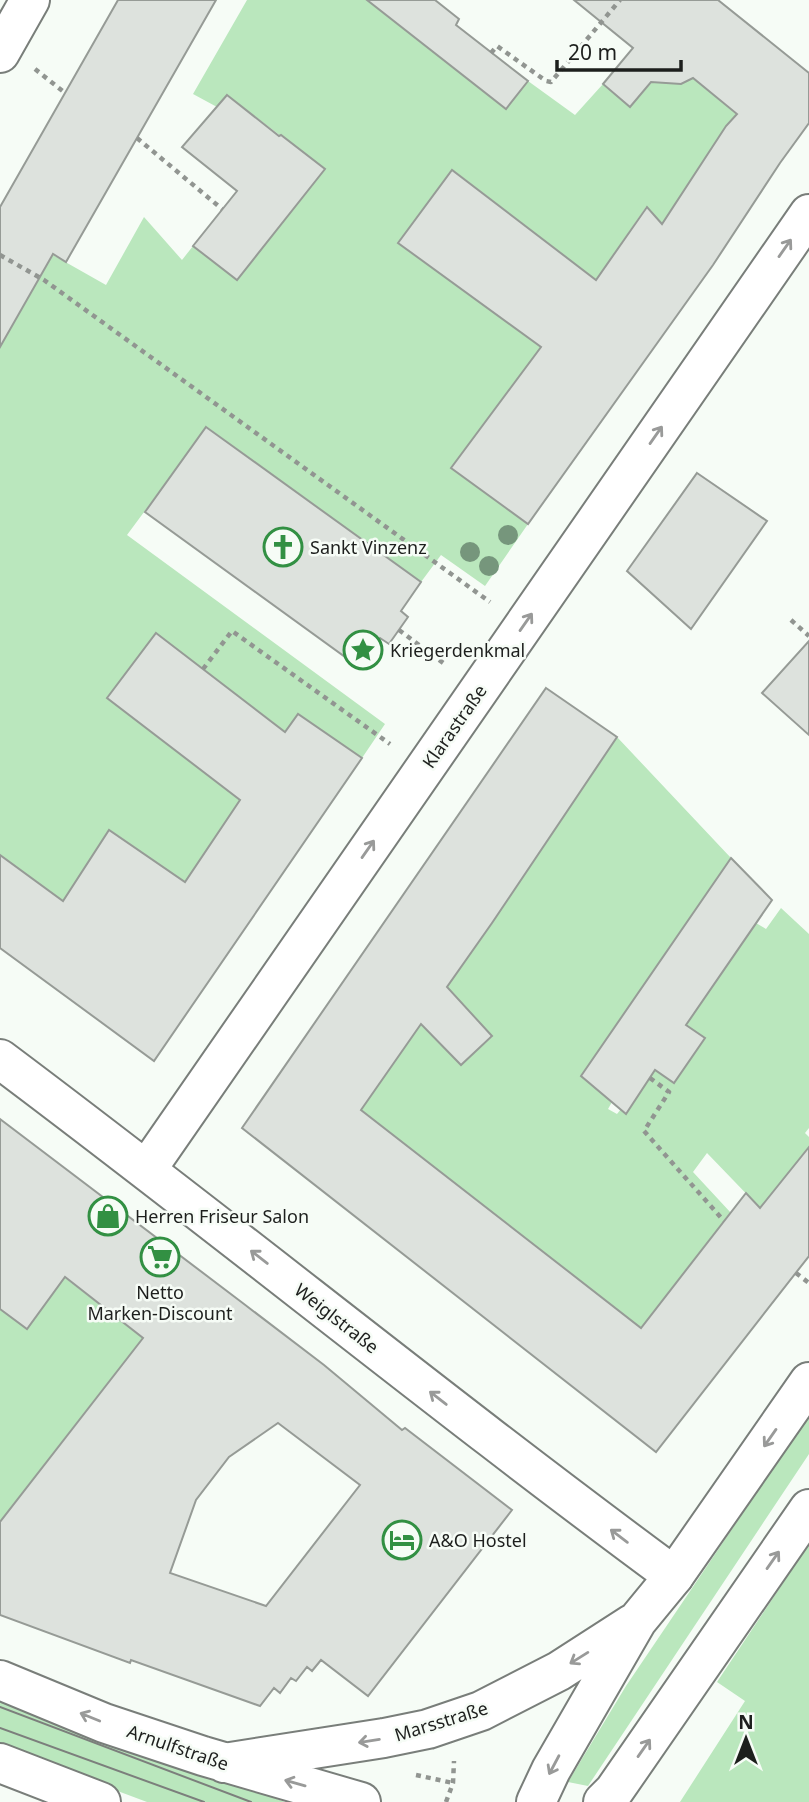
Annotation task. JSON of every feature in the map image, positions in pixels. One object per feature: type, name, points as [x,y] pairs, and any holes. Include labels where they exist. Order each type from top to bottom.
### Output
[{"type":"street","points":[[0,53],[30,0]]},
{"type":"street","name":"Klarastraße","points":[[147,1169],[809,214]]},
{"type":"street","name":"Weiglstraße","points":[[0,1059],[147,1169],[500,1446],[674,1576]]},
{"type":"street","name":"Marsstraße","points":[[536,1802],[551,1770],[637,1622],[674,1576],[809,1382]]},
{"type":"street","points":[[603,1802],[614,1791],[809,1509]]},
{"type":"street","name":"Marsstraße","points":[[224,1763],[384,1738],[428,1729],[481,1712],[559,1671],[637,1622]]},
{"type":"street","name":"Arnulfstraße","points":[[0,1680],[104,1723],[224,1763],[361,1802]]},
{"type":"street","points":[[0,1763],[101,1802]]},
{"type":"path","points":[[491,52],[497,46],[551,82],[620,0]]},
{"type":"path","points":[[137,138],[222,209]]},
{"type":"path","points":[[0,255],[44,280],[490,602]]},
{"type":"path","points":[[791,620],[809,636]]},
{"type":"path","points":[[399,630],[446,665]]},
{"type":"path","points":[[203,669],[232,631],[390,744]]},
{"type":"path","points":[[650,1078],[669,1093],[644,1130],[724,1221]]},
{"type":"path","points":[[796,1272],[809,1283]]},
{"type":"path","points":[[446,1802],[453,1783]]},
{"type":"green space","points":[[247,0],[367,0],[506,108],[528,81],[575,115],[603,84],[630,107],[654,80],[691,76],[745,105],[662,224],[646,207],[596,280],[453,170],[398,243],[541,347],[451,468],[528,524],[485,586],[441,555],[421,582],[207,427],[127,535],[385,724],[362,758],[298,714],[280,740],[273,722],[156,634],[240,800],[185,882],[110,830],[136,955],[0,855],[0,347],[53,255],[106,285],[144,217],[182,260],[193,246],[237,280],[324,169],[227,95],[217,107],[193,94]]},
{"type":"green space","points":[[617,737],[731,858],[581,1076],[612,1102],[608,1109],[617,1114],[621,1109],[626,1113],[655,1070],[674,1083],[704,1039],[686,1025],[756,923],[766,929],[781,908],[809,934],[809,1128],[805,1133],[809,1137],[809,1147],[760,1208],[707,1153],[693,1172],[731,1213],[641,1328],[361,1110],[421,1024],[461,1065],[492,1037],[447,987]]},
{"type":"green space","points":[[0,1228],[143,1338],[9,1510],[4,1525],[0,1526]]},
{"type":"green space","points":[[809,1415],[809,1454],[588,1786],[568,1782],[626,1686]]},
{"type":"green space","points":[[809,1544],[809,1802],[680,1802],[745,1701],[717,1682]]},
{"type":"green space","points":[[0,1697],[285,1802],[147,1802],[0,1747]]},
{"type":"building","points":[[118,0],[216,0],[66,262],[53,254],[0,347],[0,207]]},
{"type":"building","points":[[367,0],[435,0],[459,19],[456,25],[528,81],[506,109]]},
{"type":"building","points":[[574,0],[718,0],[809,73],[809,123],[713,265],[528,524],[451,468],[541,347],[398,243],[452,170],[596,280],[647,207],[662,224],[726,126],[737,114],[693,78],[681,84],[651,82],[630,107],[603,84],[633,48]]},
{"type":"building","points":[[227,95],[325,169],[237,280],[193,246],[237,191],[182,147]]},
{"type":"building","name":"Sankt Vinzenz","points":[[206,427],[421,582],[401,611],[408,617],[389,644],[380,638],[359,667],[145,512]]},
{"type":"building","points":[[697,473],[767,521],[691,629],[627,571]]},
{"type":"building","points":[[156,633],[285,732],[298,714],[362,758],[154,1061],[0,948],[0,855],[63,901],[109,830],[185,882],[240,800],[107,698]]},
{"type":"building","points":[[809,641],[809,735],[762,693]]},
{"type":"building","points":[[546,688],[617,737],[447,987],[492,1036],[461,1065],[421,1024],[361,1110],[641,1328],[746,1193],[760,1208],[809,1147],[809,1256],[656,1452],[242,1128]]},
{"type":"building","points":[[731,858],[772,900],[686,1025],[705,1038],[674,1083],[655,1070],[626,1114],[581,1076]]},
{"type":"building","points":[[0,1119],[324,1365],[402,1430],[405,1428],[512,1510],[368,1696],[321,1660],[312,1671],[307,1667],[296,1681],[291,1678],[280,1693],[274,1688],[260,1706],[131,1660],[130,1663],[0,1615],[0,1522],[143,1338],[65,1277],[27,1329],[0,1309]],"holes":[[[278,1423],[360,1485],[266,1606],[170,1573],[196,1500],[229,1457]]]},
{"type":"tram line","points":[[0,1707],[251,1802]]},
{"type":"tram line","points":[[0,1728],[204,1802]]},
{"type":"place","name":"Sankt Vinzenz","points":[[283,547]]},
{"type":"place","name":"Kriegerdenkmal","points":[[363,650]]},
{"type":"place","name":"Herren Friseur Salon","points":[[108,1216]]},
{"type":"place","name":"Netto Marken-Discount","points":[[160,1257]]},
{"type":"place","name":"A&O Hostel","points":[[402,1540]]}]
